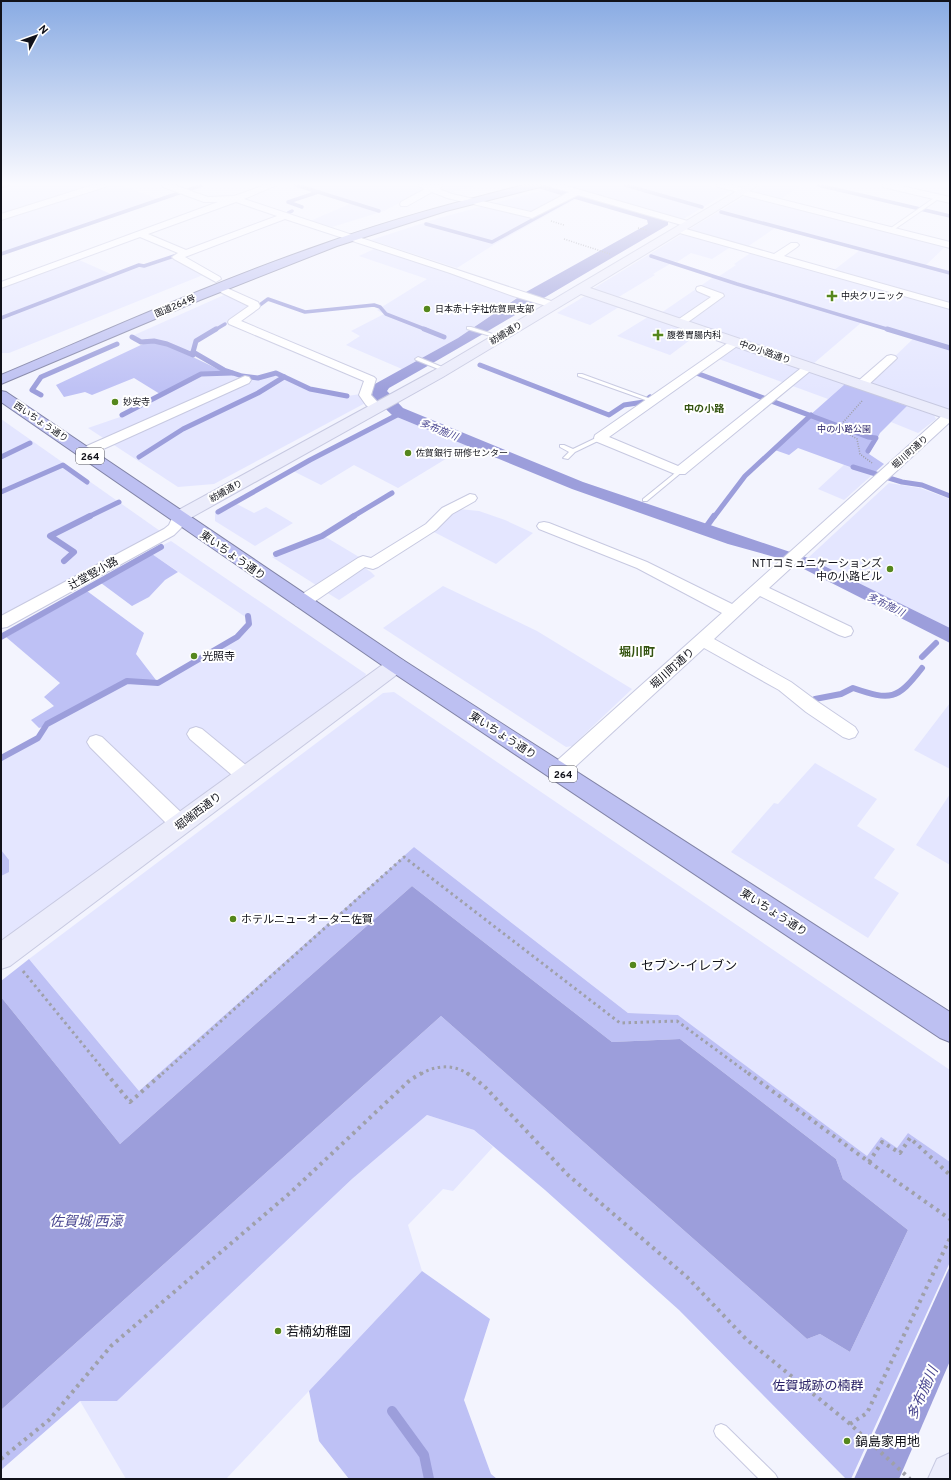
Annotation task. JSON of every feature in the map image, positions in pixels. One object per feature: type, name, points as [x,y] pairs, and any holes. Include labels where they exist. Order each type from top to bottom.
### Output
[{"type":"highway","name":"国道264号","points":[[1,368],[218,283],[280,264],[303,254]]},
{"type":"highway","name":"国道264号","points":[[1,380],[218,283]]},
{"type":"highway","name":"西いちょう通り","points":[[1,395],[179,517]]},
{"type":"highway","name":"東いちょう通り","points":[[179,517],[396,665],[950,1028]]},
{"type":"street","points":[[1,286],[86,254]]},
{"type":"street","points":[[183,254],[177,257],[254,304],[255,306],[233,322],[370,379],[365,395],[377,408]]},
{"type":"street","points":[[401,254],[547,303]]},
{"type":"street","name":"紡績通り","points":[[179,517],[402,394],[439,368],[547,303],[580,289],[639,254]]},
{"type":"street","points":[[767,254],[950,306]]},
{"type":"street","points":[[776,257],[780,254]]},
{"type":"street","name":"中の小路通り","points":[[580,289],[950,415]]},
{"type":"street","points":[[680,323],[719,296],[701,289]]},
{"type":"street","points":[[736,342],[694,372],[648,399],[600,438],[680,470],[809,367]]},
{"type":"street","points":[[861,385],[890,358]]},
{"type":"street","points":[[85,452],[246,380]]},
{"type":"street","name":"堀川町通り","points":[[558,771],[950,415]]},
{"type":"street","points":[[302,602],[363,561],[373,564],[430,527],[447,512],[470,498]]},
{"type":"street","name":"辻堂竪小路","points":[[1,623],[169,532],[175,527],[179,517]]},
{"type":"street","points":[[544,526],[642,565],[734,612]]},
{"type":"street","points":[[758,589],[845,631]]},
{"type":"street","points":[[702,640],[785,686],[812,707],[849,732]]},
{"type":"street","name":"堀端西通り","points":[[4,954],[396,665]]},
{"type":"street","points":[[196,734],[246,776]]},
{"type":"street","points":[[96,742],[180,824]]},
{"type":"street","points":[[947,1479],[950,1472]]},
{"type":"lane","points":[[469,328],[493,335]]},
{"type":"lane","points":[[418,359],[439,368]]},
{"type":"lane","points":[[580,375],[648,399]]},
{"type":"lane","points":[[566,458],[573,451],[600,438]]},
{"type":"lane","points":[[562,446],[573,451]]},
{"type":"lane","points":[[645,500],[680,470]]},
{"type":"lane","points":[[721,1431],[770,1479]]},
{"type":"path","points":[[876,390],[859,403],[838,428],[857,439],[860,454],[884,475]]},
{"type":"path","points":[[4,954],[130,1102],[404,857],[620,1023],[677,1021],[869,1162],[950,1219]]},
{"type":"path","points":[[1,1459],[49,1420],[111,1346],[290,1192],[410,1080],[429,1069],[448,1066],[466,1072],[484,1086],[568,1175],[687,1277],[746,1339],[850,1424],[910,1479]]},
{"type":"path","points":[[869,1162],[882,1142],[900,1153],[910,1138],[950,1175]]},
{"type":"path","points":[[850,1424],[867,1413],[950,1238]]},
{"type":"shaded area","points":[[363,254],[391,254],[456,273],[516,298],[458,338],[402,369],[346,345],[360,336],[351,331],[384,314],[377,310],[427,279],[359,256]]},
{"type":"shaded area","points":[[414,254],[479,254],[457,268]]},
{"type":"shaded area","points":[[650,254],[689,254],[653,274],[655,275],[617,298],[591,290]]},
{"type":"shaded area","points":[[695,254],[720,254],[712,259]]},
{"type":"shaded area","points":[[749,254],[759,254],[950,308],[950,410],[868,382],[914,338],[862,322],[813,364],[661,313],[715,276],[718,277],[736,265],[734,264]]},
{"type":"shaded area","points":[[855,254],[938,254],[924,267],[950,274],[950,304],[833,271]]},
{"type":"shaded area","points":[[174,258],[203,275],[9,353],[1,353],[1,287],[77,259],[113,275],[138,265],[146,267]]},
{"type":"shaded area","points":[[233,291],[258,305],[197,342],[194,352],[167,343],[146,339],[141,341],[132,336]]},
{"type":"shaded area","points":[[585,296],[619,307],[590,325],[557,313]]},
{"type":"shaded area","name":"腹巻胃腸内科","points":[[648,317],[698,334],[670,355],[617,336]]},
{"type":"shaded area","points":[[733,346],[845,384],[828,399],[716,358]]},
{"type":"shaded area","points":[[234,373],[249,378],[259,378],[276,374],[290,381],[328,395],[347,396],[368,393],[371,400],[214,484],[178,487],[88,428],[123,416],[140,405],[202,374]]},
{"type":"shaded area","points":[[907,406],[934,415],[936,419],[918,433],[891,422]]},
{"type":"shaded area","points":[[392,415],[467,446],[398,488],[354,465],[321,485],[291,470]]},
{"type":"shaded area","points":[[1,419],[160,531],[1,617]]},
{"type":"shaded area","points":[[844,465],[872,475],[844,500],[818,489]]},
{"type":"shaded area","points":[[889,483],[920,488],[950,499],[950,628],[808,558]]},
{"type":"shaded area","points":[[233,502],[254,513],[266,507],[293,523],[255,546],[215,521],[215,512]]},
{"type":"shaded area","points":[[459,509],[479,511],[505,520],[533,533],[496,564],[432,531],[449,514]]},
{"type":"shaded area","points":[[324,536],[359,557],[316,585],[272,557]]},
{"type":"shaded area","points":[[171,541],[366,674],[363,683],[1,946],[1,759],[40,737],[49,725],[127,682],[153,685],[159,684],[238,638],[250,626],[247,618],[149,552]]},
{"type":"shaded area","points":[[363,567],[375,576],[339,600],[326,592]]},
{"type":"shaded area","points":[[443,586],[537,631],[632,689],[572,746],[566,747],[383,628]]},
{"type":"shaded area","points":[[394,692],[950,1070],[950,1162],[908,1133],[897,1149],[881,1138],[867,1157],[678,1015],[628,1013],[414,847],[139,1091],[29,959],[383,693]]},
{"type":"shaded area","points":[[950,703],[950,769],[914,750]]},
{"type":"shaded area","points":[[815,763],[877,799],[857,826],[895,849],[874,878],[899,893],[868,938],[731,852],[774,803],[778,804]]},
{"type":"shaded area","points":[[950,794],[950,865],[916,845]]},
{"type":"shaded area","name":"若楠幼稚園","points":[[427,1115],[474,1130],[493,1147],[453,1191],[443,1189],[408,1225],[422,1271],[226,1479],[126,1479],[80,1401],[117,1401],[352,1179]]},
{"type":"green space","points":[[146,339],[168,345],[226,373],[201,373],[160,394],[134,378],[92,395],[85,392],[64,397],[56,385],[143,344],[141,341]]},
{"type":"green space","name":"中の小路公園","points":[[845,384],[907,406],[880,433],[869,454],[884,464],[872,475],[798,448],[789,455],[772,449]]},
{"type":"green space","points":[[152,554],[178,572],[165,580],[149,597],[132,606],[101,583]]},
{"type":"green space","points":[[87,591],[144,633],[136,654],[159,684],[153,685],[127,682],[49,725],[39,728],[31,720],[54,706],[44,697],[60,683],[6,637]]},
{"type":"green space","name":"佐賀城跡の楠群","points":[[414,847],[628,1013],[678,1015],[867,1156],[881,1137],[897,1148],[908,1133],[950,1162],[950,1262],[851,1479],[846,1479],[679,1310],[545,1190],[474,1130],[427,1115],[352,1179],[117,1401],[80,1401],[1,1470],[1,1410],[441,1016],[807,1339],[820,1334],[850,1352],[908,1230],[843,1179],[836,1159],[680,1039],[612,1042],[412,886],[120,1144],[1,997],[1,981],[29,959],[139,1091]]},
{"type":"green space","points":[[1,850],[9,860],[9,872],[1,876]]},
{"type":"green space","points":[[422,1271],[490,1319],[464,1400],[491,1474],[497,1479],[349,1479],[319,1441],[309,1391]]},
{"type":"water","name":"多布施川","points":[[594,254],[619,254],[389,388],[387,391],[403,408],[583,482],[808,558],[950,628],[950,643],[798,566],[778,558],[728,544],[572,489],[392,415],[372,396],[373,385],[458,338],[526,292]]},
{"type":"water","name":"佐賀城 西濠","points":[[412,886],[612,1042],[680,1039],[836,1159],[843,1179],[908,1230],[850,1352],[820,1334],[807,1339],[441,1016],[1,1410],[1,997],[120,1144]]},
{"type":"water","name":"多布施川","points":[[950,1266],[950,1361],[899,1479],[854,1479]]},
{"type":"waterway","points":[[1,318],[139,265],[144,266],[180,254]]},
{"type":"waterway","points":[[879,254],[950,273]]},
{"type":"waterway","points":[[651,256],[737,284],[890,330]]},
{"type":"waterway","points":[[253,310],[268,299],[305,312],[374,305],[380,307],[386,314],[427,330]]},
{"type":"waterway","points":[[215,330],[225,324]]},
{"type":"waterway","points":[[193,352],[196,341],[216,329]]},
{"type":"waterway","points":[[424,329],[444,337]]},
{"type":"waterway","points":[[887,329],[950,348]]},
{"type":"waterway","points":[[132,337],[141,342],[154,341],[167,344],[193,355],[193,352]]},
{"type":"waterway","points":[[41,395],[32,390],[41,377],[117,344]]},
{"type":"waterway","points":[[193,352],[224,370],[242,376],[258,378],[276,373],[310,389],[347,396]]},
{"type":"waterway","points":[[480,365],[609,415],[624,405],[644,402],[650,397]]},
{"type":"waterway","points":[[691,371],[810,416]]},
{"type":"waterway","points":[[122,415],[201,374],[232,373]]},
{"type":"waterway","points":[[139,457],[183,429],[258,393],[284,377]]},
{"type":"waterway","points":[[218,512],[310,460],[401,413]]},
{"type":"waterway","points":[[714,517],[745,476],[810,416]]},
{"type":"waterway","points":[[810,416],[868,437],[876,438],[868,451]]},
{"type":"waterway","points":[[1,457],[30,443]]},
{"type":"waterway","points":[[1,492],[63,465],[87,482]]},
{"type":"waterway","points":[[853,467],[902,482],[922,485],[950,496]]},
{"type":"waterway","points":[[352,517],[392,493]]},
{"type":"waterway","points":[[88,517],[119,502]]},
{"type":"waterway","points":[[276,554],[322,536],[354,516]]},
{"type":"waterway","points":[[704,530],[714,516]]},
{"type":"waterway","points":[[64,561],[74,552],[50,536],[88,517]]},
{"type":"waterway","points":[[1,637],[161,547]]},
{"type":"waterway","points":[[1,758],[38,738],[47,724],[127,681],[158,683],[237,637],[249,624],[248,616]]},
{"type":"waterway","points":[[922,657],[936,643]]},
{"type":"waterway","points":[[815,699],[841,694],[853,688],[876,695],[892,695],[899,692],[906,686],[922,668]]},
{"type":"waterway","points":[[392,1411],[424,1455],[429,1479]]},
{"type":"place","name":"中央クリニック","points":[[832,296]]},
{"type":"place","name":"日本赤十字社佐賀県支部","points":[[427,309]]},
{"type":"place","name":"腹巻胃腸内科","points":[[658,335]]},
{"type":"place","name":"妙安寺","points":[[115,402]]},
{"type":"place","name":"佐賀銀行 研修センター","points":[[408,453]]},
{"type":"place","name":"NTTコミュニケーションズ 中の小路ビル","points":[[890,569]]},
{"type":"place","name":"光照寺","points":[[194,656]]},
{"type":"place","name":"ホテルニューオータニ佐賀","points":[[233,919]]},
{"type":"place","name":"セブン-イレブン","points":[[633,965]]},
{"type":"place","name":"若楠幼稚園","points":[[278,1331]]},
{"type":"place","name":"鍋島家用地","points":[[847,1441]]},
{"type":"district","name":"中の小路","points":[[704,408]]},
{"type":"district","name":"堀川町","points":[[637,652]]}]
